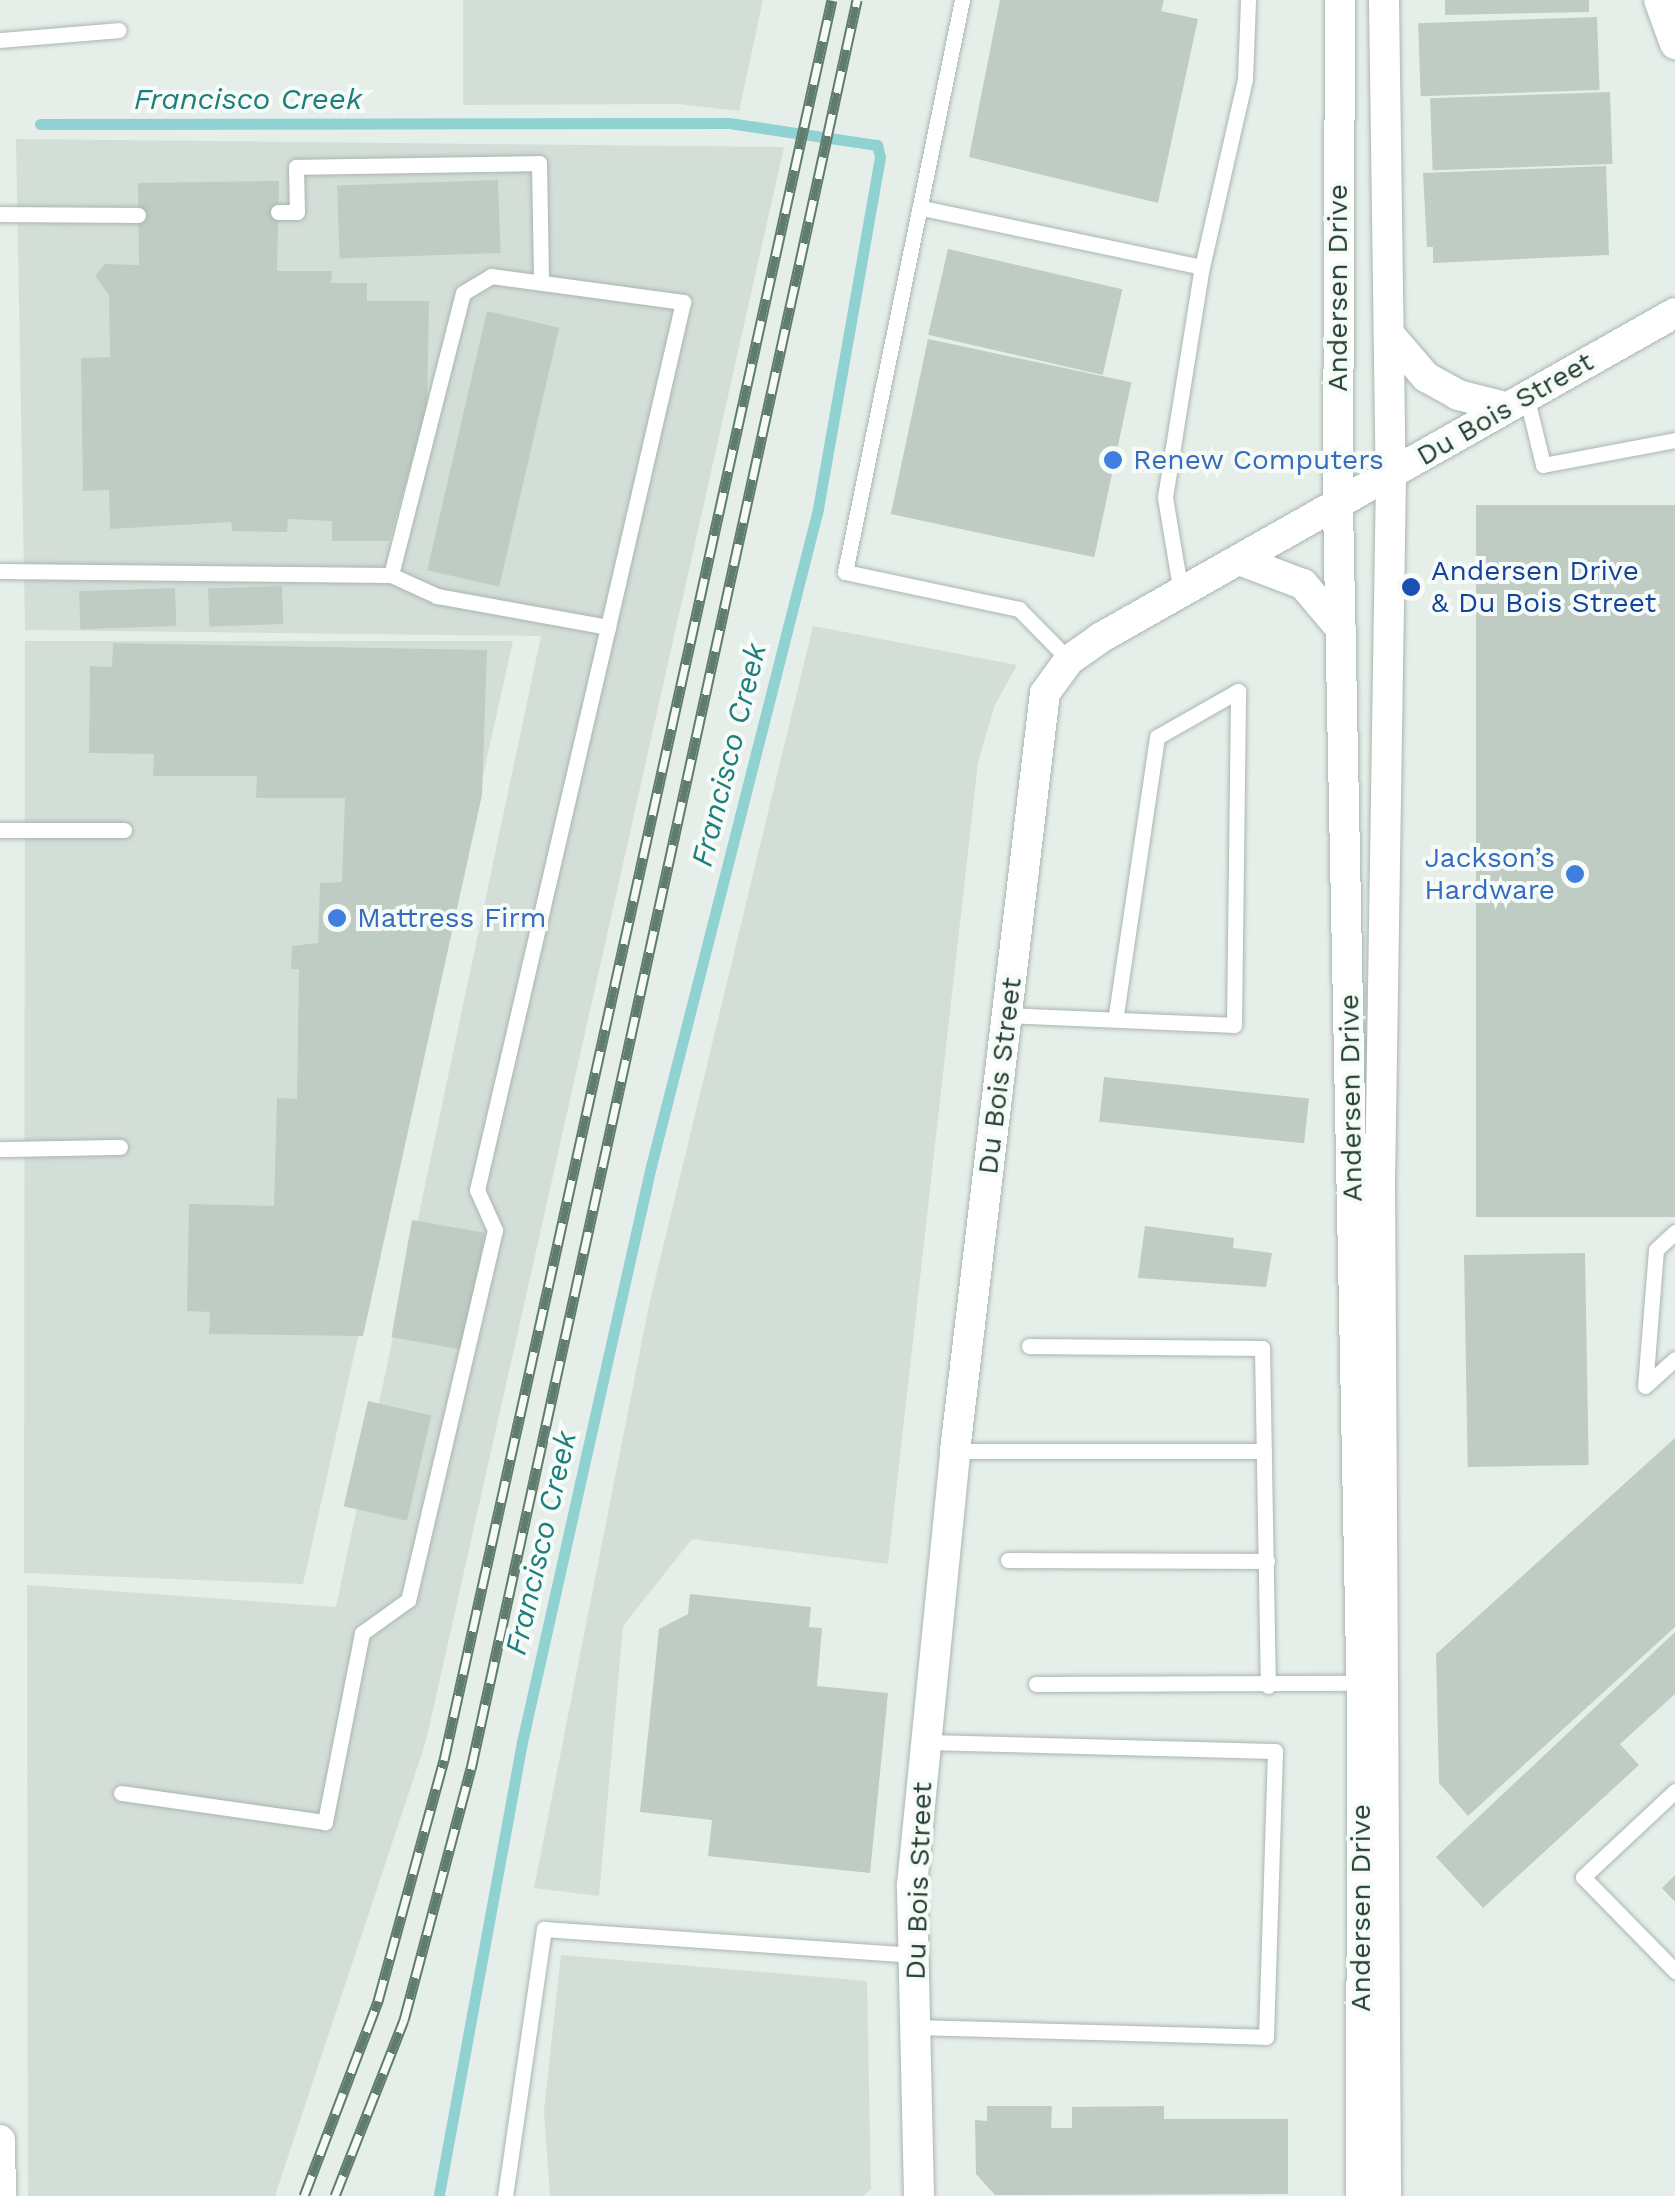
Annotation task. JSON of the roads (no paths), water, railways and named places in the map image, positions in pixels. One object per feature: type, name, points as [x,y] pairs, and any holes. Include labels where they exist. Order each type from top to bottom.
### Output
[{"type":"main road","name":"Andersen Drive","points":[[1340,0],[1338,505],[1362,1683],[1361,2196]]},
{"type":"main road","name":"Andersen Drive","points":[[1384,0],[1391,475],[1380,1180],[1386,2196]]},
{"type":"main road","points":[[1660,0],[1675,44]]},
{"type":"main road","name":"Du Bois Street","points":[[920,2196],[912,1885],[955,1452],[1036,738],[1045,693],[1070,660],[1180,593],[1675,313]]},
{"type":"main road","points":[[1389,334],[1426,378],[1458,395],[1516,401]]},
{"type":"main road","points":[[1239,560],[1304,584],[1341,629]]},
{"type":"main road","points":[[0,2140],[1,2196]]},
{"type":"lane","points":[[962,0],[845,572],[1019,609],[1070,660]]},
{"type":"lane","points":[[1180,593],[1165,497],[1202,267],[1246,79],[1248,0]]},
{"type":"lane","points":[[0,40],[119,30]]},
{"type":"lane","points":[[278,212],[298,212],[296,167],[540,163],[542,278]]},
{"type":"lane","points":[[922,208],[1202,267]]},
{"type":"lane","points":[[0,214],[138,214]]},
{"type":"lane","points":[[121,1792],[325,1822],[362,1633],[408,1600],[496,1230],[478,1190],[683,302],[542,278],[491,276],[463,293],[391,575]]},
{"type":"lane","points":[[1516,401],[1543,465],[1675,440]]},
{"type":"lane","points":[[0,571],[391,575],[437,596],[608,627]]},
{"type":"lane","points":[[1007,1016],[1116,1016],[1234,1025],[1238,691],[1158,737],[1116,1016]]},
{"type":"lane","points":[[0,830],[124,830]]},
{"type":"lane","points":[[0,1149],[120,1147]]},
{"type":"lane","points":[[1675,1232],[1656,1250],[1645,1386],[1675,1359]]},
{"type":"lane","points":[[1029,1346],[1262,1348],[1268,1686]]},
{"type":"lane","points":[[955,1452],[1264,1451]]},
{"type":"lane","points":[[1008,1560],[1267,1560]]},
{"type":"lane","points":[[1036,1684],[1362,1683]]},
{"type":"lane","points":[[914,2027],[1266,2036],[1267,2018],[1276,1751],[925,1742]]},
{"type":"lane","points":[[1675,1791],[1583,1877],[1675,1972]]},
{"type":"lane","points":[[505,2196],[544,1929],[914,1955]]},
{"type":"waterway","name":"Francisco Creek","points":[[40,124],[729,123],[877,145],[880,157],[817,513],[651,1166],[522,1742],[439,2194]]},
{"type":"railway","points":[[304,2196],[378,2001],[444,1760],[832,0]]},
{"type":"railway","points":[[335,2196],[404,2020],[471,1769],[857,0]]},
{"type":"place","name":"Renew Computers","points":[[1113,460]]},
{"type":"place","name":"Andersen Drive & Du Bois Street","points":[[1411,587]]},
{"type":"place","name":"Jackson’s Hardware","points":[[1575,874]]},
{"type":"place","name":"Mattress Firm","points":[[337,918]]}]
